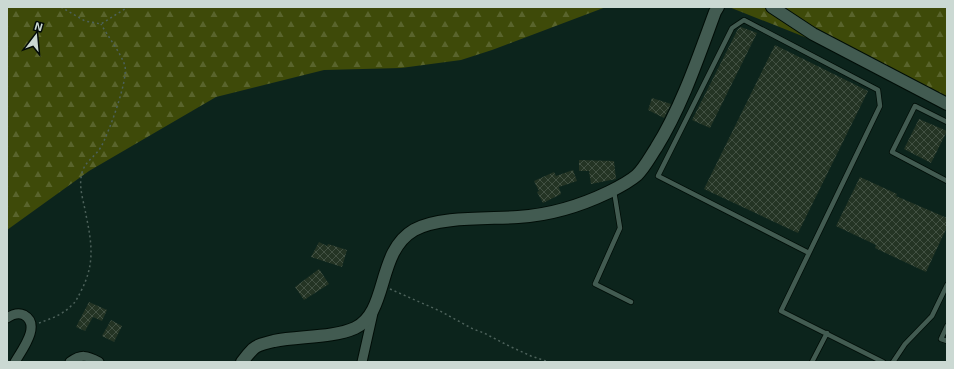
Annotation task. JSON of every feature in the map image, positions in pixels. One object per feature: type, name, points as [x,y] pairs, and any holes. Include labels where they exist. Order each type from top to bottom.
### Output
[{"type":"street","points":[[362,362],[376,300],[381,285],[391,256],[404,237],[422,227],[450,220],[527,217],[578,206],[614,190],[639,173],[662,139],[675,114],[690,81],[718,7]]},
{"type":"street","points":[[772,7],[813,34],[947,104]]},
{"type":"street","points":[[242,362],[252,350],[262,344],[287,339],[333,334],[353,329],[363,324],[367,320],[376,300]]},
{"type":"street","points":[[7,318],[13,314],[20,314],[27,317],[32,326],[28,339],[15,362]]},
{"type":"street","points":[[70,362],[81,356],[91,358],[98,362]]},
{"type":"lane","points":[[809,253],[658,176],[732,28],[744,20],[878,90],[880,106],[809,253],[781,310],[883,362]]},
{"type":"lane","points":[[947,122],[915,106],[892,152],[947,181]]},
{"type":"lane","points":[[614,190],[620,228],[595,284],[631,302]]},
{"type":"lane","points":[[893,362],[905,344],[932,316],[947,285]]},
{"type":"lane","points":[[947,326],[941,339],[947,342]]},
{"type":"lane","points":[[812,362],[827,333]]},
{"type":"path","points":[[61,7],[85,21],[101,24],[128,7]]},
{"type":"path","points":[[32,326],[57,316],[72,306],[78,298],[88,278],[91,266],[90,236],[81,187],[82,174],[86,163],[100,148],[110,128],[125,73],[123,62],[101,24]]},
{"type":"path","points":[[381,285],[440,311],[509,346],[550,362]]},
{"type":"green space","points":[[7,7],[606,7],[492,50],[461,60],[401,68],[324,70],[216,97],[89,171],[7,230]]},
{"type":"green space","points":[[729,7],[947,7],[947,100],[850,55]]},
{"type":"building","points":[[741,27],[757,33],[710,128],[692,120],[738,29]]},
{"type":"building","points":[[775,45],[868,91],[798,233],[704,189]]},
{"type":"building","points":[[652,98],[671,104],[664,118],[648,110]]},
{"type":"building","points":[[919,119],[947,131],[931,163],[904,149]]},
{"type":"building","points":[[579,160],[614,161],[616,179],[591,184],[589,171],[579,171]]},
{"type":"building","points":[[573,170],[577,181],[559,187],[561,194],[543,203],[537,192],[539,191],[534,181],[554,172],[556,176]]},
{"type":"building","points":[[860,177],[897,194],[896,196],[947,218],[947,227],[926,272],[875,248],[876,245],[836,226]]},
{"type":"building","points":[[319,242],[327,246],[328,244],[347,250],[342,267],[311,257]]},
{"type":"building","points":[[319,269],[329,284],[304,300],[295,287]]},
{"type":"building","points":[[89,302],[107,310],[102,321],[93,317],[85,331],[76,327]]},
{"type":"building","points":[[111,320],[122,326],[114,342],[102,336]]}]
